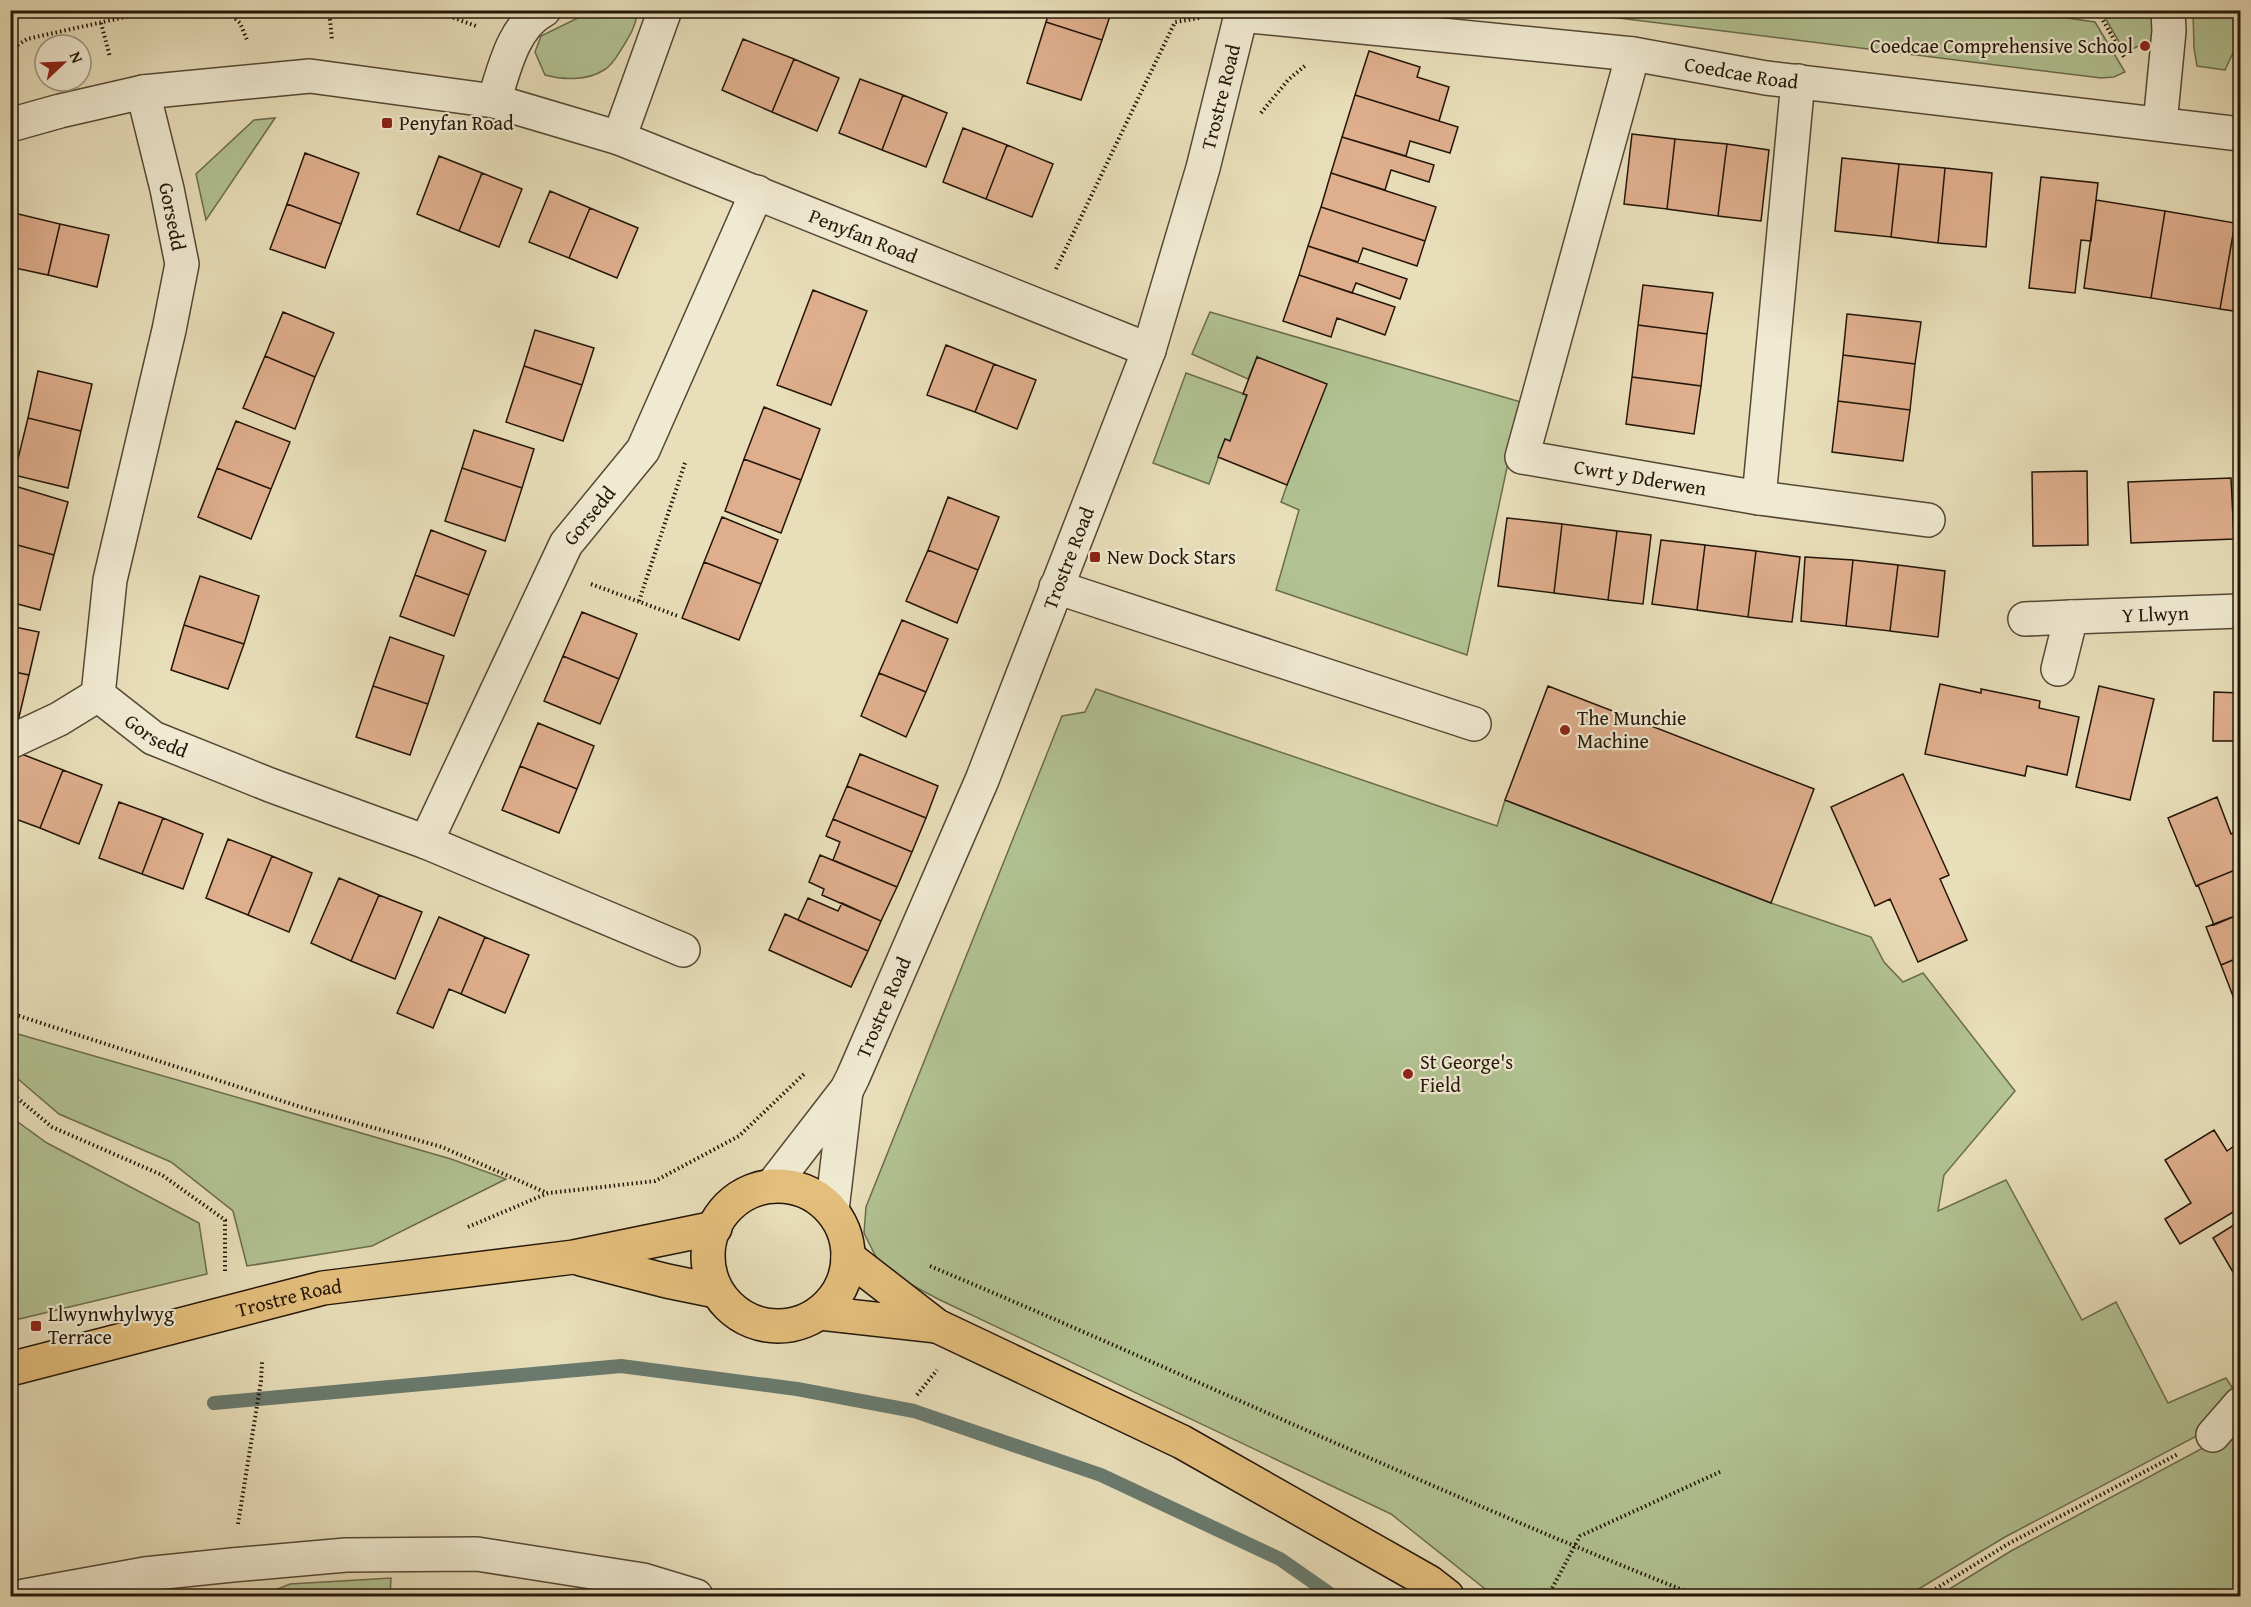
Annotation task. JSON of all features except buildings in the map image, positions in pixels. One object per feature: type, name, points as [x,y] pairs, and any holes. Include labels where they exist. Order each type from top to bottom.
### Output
[{"type":"main road","points":[[772,1186],[794,1187],[814,1195],[832,1210],[843,1228],[849,1250],[848,1272],[839,1293],[820,1313],[806,1322],[785,1326],[763,1325],[742,1317],[725,1303],[716,1291],[708,1262],[709,1240],[718,1220],[732,1203],[751,1191],[772,1186]]},
{"type":"main road","name":"Trostre Road","points":[[10,1369],[323,1288],[574,1257],[715,1228]]},
{"type":"main road","name":"Trostre Road","points":[[574,1257],[716,1291]]},
{"type":"main road","points":[[848,1257],[937,1326],[1182,1442],[1429,1582],[1448,1596]]},
{"type":"main road","points":[[820,1313],[937,1326]]},
{"type":"street","points":[[494,101],[510,51],[532,16],[544,10]]},
{"type":"street","points":[[619,138],[665,10]]},
{"type":"street","points":[[2160,124],[2169,31],[2168,10]]},
{"type":"street","name":"Coedcae Road","points":[[1241,13],[1634,54],[1766,78],[2241,135]]},
{"type":"street","name":"Trostre Road","points":[[772,1186],[850,1083],[982,780],[1149,350],[1203,168],[1241,13]]},
{"type":"street","name":"Cwrt y Dderwen","points":[[1634,54],[1522,457],[1759,498],[1928,520]]},
{"type":"street","name":"Penyfan Road","points":[[10,125],[143,92],[310,76],[494,101],[619,138],[1149,350]]},
{"type":"street","points":[[1759,498],[1798,81]]},
{"type":"street","name":"Gorsedd","points":[[143,92],[167,189],[182,264],[170,330],[136,463],[110,580],[98,695],[153,738],[270,785],[426,842],[683,950]]},
{"type":"street","name":"Gorsedd","points":[[426,842],[566,544],[643,450],[757,192]]},
{"type":"street","points":[[1056,587],[1474,724]]},
{"type":"street","name":"Y Llwyn","points":[[2025,619],[2241,611]]},
{"type":"street","points":[[2058,669],[2071,617]]},
{"type":"street","points":[[10,742],[59,719],[98,695]]},
{"type":"street","name":"Trostre Road","points":[[832,1210],[850,1083]]},
{"type":"street","points":[[2213,1435],[2241,1404]]},
{"type":"street","points":[[24,1596],[145,1574],[232,1565],[346,1555],[477,1554],[643,1580],[696,1596]]},
{"type":"path","points":[[10,50],[27,39],[156,10]]},
{"type":"path","points":[[225,10],[240,23],[248,45]]},
{"type":"path","points":[[329,10],[333,43]]},
{"type":"path","points":[[432,10],[477,26]]},
{"type":"path","points":[[2057,10],[2100,15],[2128,64]]},
{"type":"path","points":[[1056,269],[1175,22],[1201,17]]},
{"type":"path","points":[[101,22],[112,67]]},
{"type":"path","points":[[639,601],[687,458]]},
{"type":"path","points":[[585,582],[678,616]]},
{"type":"path","points":[[10,1013],[307,1109],[442,1147],[548,1193],[655,1181],[739,1136],[811,1066],[850,1083]]},
{"type":"path","points":[[10,1092],[52,1127],[162,1175],[225,1220],[224,1269],[240,1310]]},
{"type":"path","points":[[924,1263],[1071,1325],[1574,1548],[1698,1596]]},
{"type":"path","points":[[238,1524],[262,1362]]},
{"type":"path","points":[[1924,1596],[2008,1544],[2213,1435]]},
{"type":"path","points":[[1548,1596],[1580,1536],[1722,1471]]},
{"type":"green space","points":[[594,10],[633,11],[637,15],[630,34],[613,62],[597,74],[583,78],[567,79],[545,75],[535,52],[541,36]]},
{"type":"green space","points":[[2010,10],[2095,22],[2125,72],[2114,77],[2101,78],[1562,11]]},
{"type":"green space","points":[[2101,11],[2154,11],[2155,39],[2125,52]]},
{"type":"green space","points":[[2193,11],[2240,11],[2240,38],[2225,70],[2197,66]]},
{"type":"green space","points":[[275,118],[206,220],[196,174],[254,120]]},
{"type":"green space","points":[[1210,312],[1521,402],[1467,655],[1276,590],[1299,510],[1281,502],[1287,485],[1257,357],[1248,379],[1192,354]]},
{"type":"green space","points":[[1186,373],[1247,395],[1230,441],[1225,439],[1209,484],[1153,463]]},
{"type":"green space","points":[[1096,689],[1497,826],[1505,800],[1771,903],[1871,937],[1884,962],[1903,982],[1923,973],[2015,1091],[1944,1175],[1938,1211],[2006,1180],[2082,1320],[2116,1302],[2168,1403],[2226,1378],[2237,1395],[2210,1429],[2005,1537],[1907,1596],[1494,1596],[1391,1514],[938,1299],[882,1269],[864,1233],[866,1207],[1062,716],[1085,712]]},
{"type":"green space","points":[[11,1032],[451,1159],[506,1179],[372,1246],[247,1266],[233,1211],[171,1162],[59,1114],[11,1073]]},
{"type":"green space","points":[[11,1117],[47,1143],[199,1223],[207,1274],[11,1321]]},
{"type":"green space","points":[[2240,1411],[2240,1596],[1938,1596],[2011,1551],[2216,1441]]},
{"type":"green space","points":[[391,1578],[390,1596],[267,1596],[270,1592],[290,1584]]},
{"type":"waterway","points":[[214,1403],[621,1366],[797,1389],[914,1411],[1101,1475],[1280,1559],[1333,1596]]},
{"type":"place","name":"Coedcae Comprehensive School","points":[[2145,46]]},
{"type":"place","name":"Penyfan Road","points":[[387,123]]},
{"type":"place","name":"New Dock Stars","points":[[1095,557]]},
{"type":"place","name":"The Munchie Machine","points":[[1565,730]]},
{"type":"place","name":"St George's Field","points":[[1408,1074]]},
{"type":"place","name":"Llwynwhylwyg Terrace","points":[[36,1326]]}]
